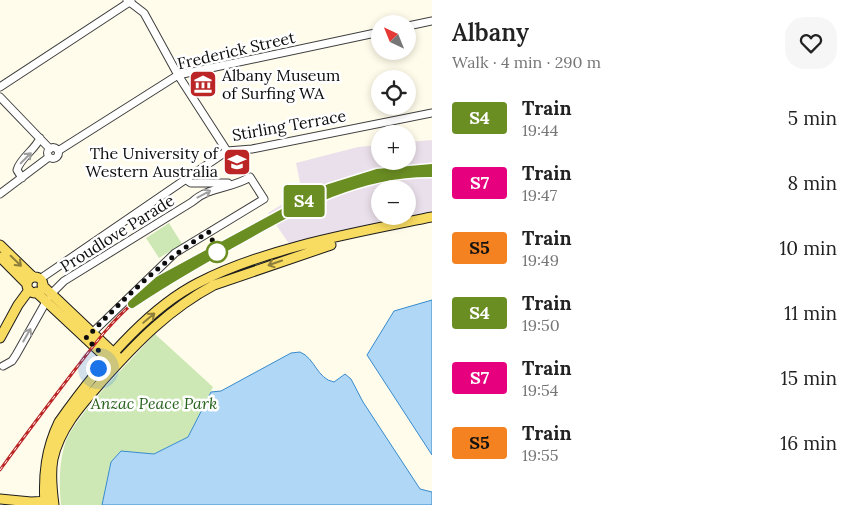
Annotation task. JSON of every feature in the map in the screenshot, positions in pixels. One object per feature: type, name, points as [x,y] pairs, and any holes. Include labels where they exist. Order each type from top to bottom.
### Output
[{"type":"main road","points":[[101,345],[118,347],[159,310],[198,283],[233,268],[406,222],[432,217]]},
{"type":"main road","points":[[0,245],[35,285]]},
{"type":"main road","points":[[76,400],[115,360],[148,331],[197,294],[229,278],[293,252]]},
{"type":"main road","points":[[0,257],[49,297],[115,360]]},
{"type":"main road","name":"Stirling Terrace","points":[[0,338],[18,305],[35,285]]},
{"type":"main road","points":[[49,503],[53,460],[61,436],[72,416],[115,360],[126,341]]},
{"type":"main road","points":[[49,503],[45,464],[51,438],[59,422],[98,368],[101,345]]},
{"type":"main road","points":[[0,499],[49,503]]},
{"type":"street","points":[[0,87],[130,0],[144,13],[178,75],[228,150]]},
{"type":"street","points":[[416,24],[432,21]]},
{"type":"street","name":"Frederick Street","points":[[54,150],[178,75],[371,34]]},
{"type":"street","points":[[0,97],[54,150],[47,153],[49,157],[0,194]]},
{"type":"street","name":"Stirling Terrace","points":[[35,285],[228,150],[252,149],[432,113]]},
{"type":"street","points":[[22,178],[17,170],[18,166],[36,148],[40,138]]},
{"type":"street","name":"Proudlove Parade","points":[[3,366],[12,361],[49,297],[64,281],[199,196],[219,188],[238,185],[250,178],[264,199],[175,253],[89,336]]},
{"type":"street","points":[[185,179],[191,183],[214,182],[238,185]]},
{"type":"shaded area","points":[[432,140],[432,220],[416,223],[416,180],[371,180],[371,225],[407,225],[292,248],[268,213],[302,192],[296,163],[358,147],[371,146],[371,170],[416,170],[416,141]]},
{"type":"green space","points":[[169,223],[182,244],[159,258],[146,238]]},
{"type":"green space","name":"Anzac Peace Park","points":[[155,334],[213,387],[188,437],[154,454],[121,451],[111,462],[102,505],[61,505],[62,459],[65,444],[71,432],[92,403]]},
{"type":"water","points":[[432,300],[432,455],[367,355],[394,311]]},
{"type":"water","points":[[300,352],[328,380],[334,382],[345,374],[351,379],[363,402],[420,489],[432,492],[432,505],[102,505],[111,462],[121,451],[154,454],[188,437],[211,392],[221,391],[291,353]]},
{"type":"railway","points":[[0,470],[103,334],[124,311],[151,289],[267,224],[319,198],[373,180],[402,175],[432,173]]},
{"type":"train","name":"S4","points":[[432,168],[377,173],[329,188],[159,280],[132,304],[163,283],[308,201],[334,190],[384,176],[432,173]]},
{"type":"place","name":"Albany Museum of Surfing WA","points":[[203,84]]},
{"type":"place","name":"The University of Western Australia","points":[[237,162]]},
{"type":"route","points":[[98,368],[99,351],[86,338],[128,296],[175,253],[209,232],[217,252]]}]
